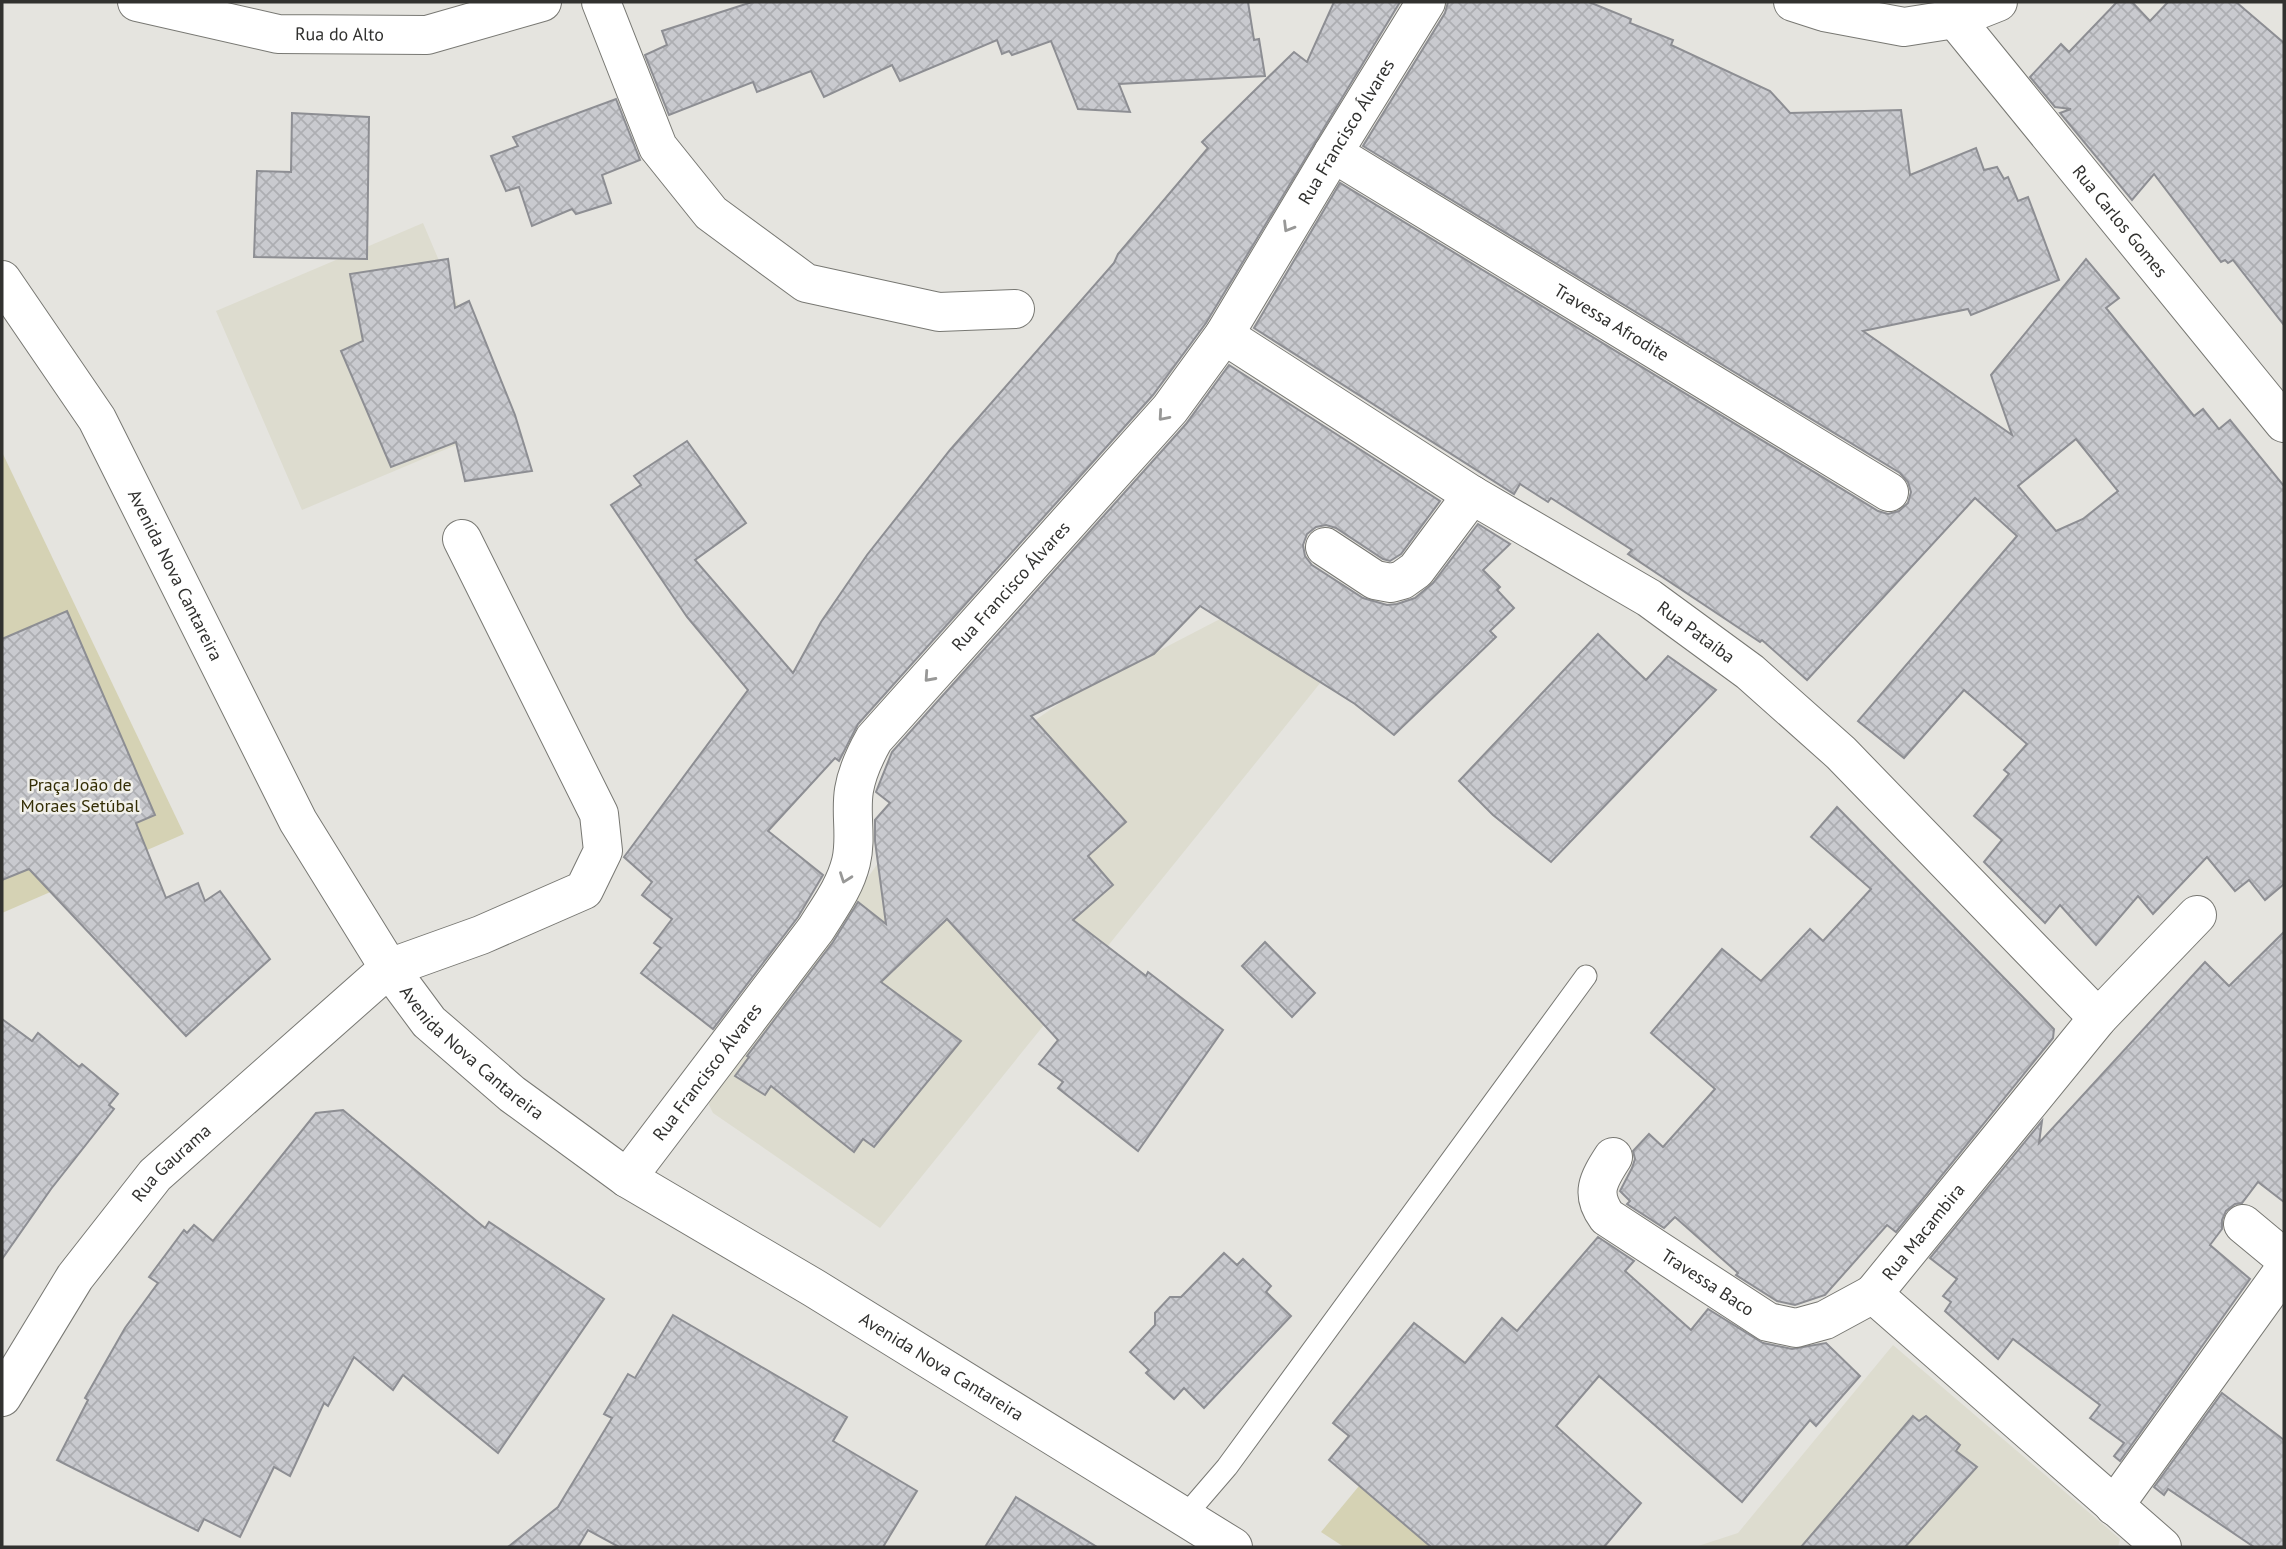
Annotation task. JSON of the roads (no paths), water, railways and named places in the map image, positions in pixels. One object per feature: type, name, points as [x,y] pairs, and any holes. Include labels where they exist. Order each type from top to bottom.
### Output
[{"type":"street","name":"Rua do Alto","points":[[137,2],[278,34],[427,34],[542,2]]},
{"type":"street","points":[[601,2],[658,147],[711,213],[806,283],[939,312],[1015,309]]},
{"type":"street","name":"Rua Francisco Álvares","points":[[628,1178],[816,929],[842,888],[852,861],[854,791],[861,764],[874,739],[1170,409],[1224,335],[1426,2]]},
{"type":"street","points":[[1793,2],[1824,12],[1904,27],[1955,19],[1998,2]]},
{"type":"street","name":"Rua Carlos Gomes","points":[[1955,19],[2284,423]]},
{"type":"street","name":"Travessa Afrodite","points":[[1333,153],[1889,492]]},
{"type":"street","name":"Avenida Nova Cantareira","points":[[2,280],[97,419],[298,821],[389,968],[429,1022],[512,1094],[628,1178],[814,1288],[1227,1546]]},
{"type":"street","name":"Rua Pataíba","points":[[1224,335],[1472,495],[1649,598],[1750,672],[1841,753],[2098,1018]]},
{"type":"street","points":[[1325,547],[1375,580],[1391,583],[1402,580],[1416,570],[1472,495]]},
{"type":"street","points":[[389,968],[481,935],[584,890],[603,851],[599,814],[463,539]]},
{"type":"street","name":"Rua Macambira","points":[[2162,1547],[1873,1294],[2098,1018],[2197,915]]},
{"type":"street","name":"Rua Gaurama","points":[[2,1397],[75,1277],[155,1175],[389,968]]},
{"type":"street","name":"Travessa Baco","points":[[1613,1157],[1601,1176],[1597,1190],[1597,1204],[1607,1217],[1768,1322],[1796,1328],[1825,1320],[1873,1294]]},
{"type":"street","points":[[2243,1224],[2284,1258]]},
{"type":"street","points":[[2113,1506],[2284,1270]]},
{"type":"lane","points":[[1184,1517],[1235,1456],[1586,976]]},
{"type":"park label","name":"Praça João de Moraes Setúbal","points":[[80,795]]}]
